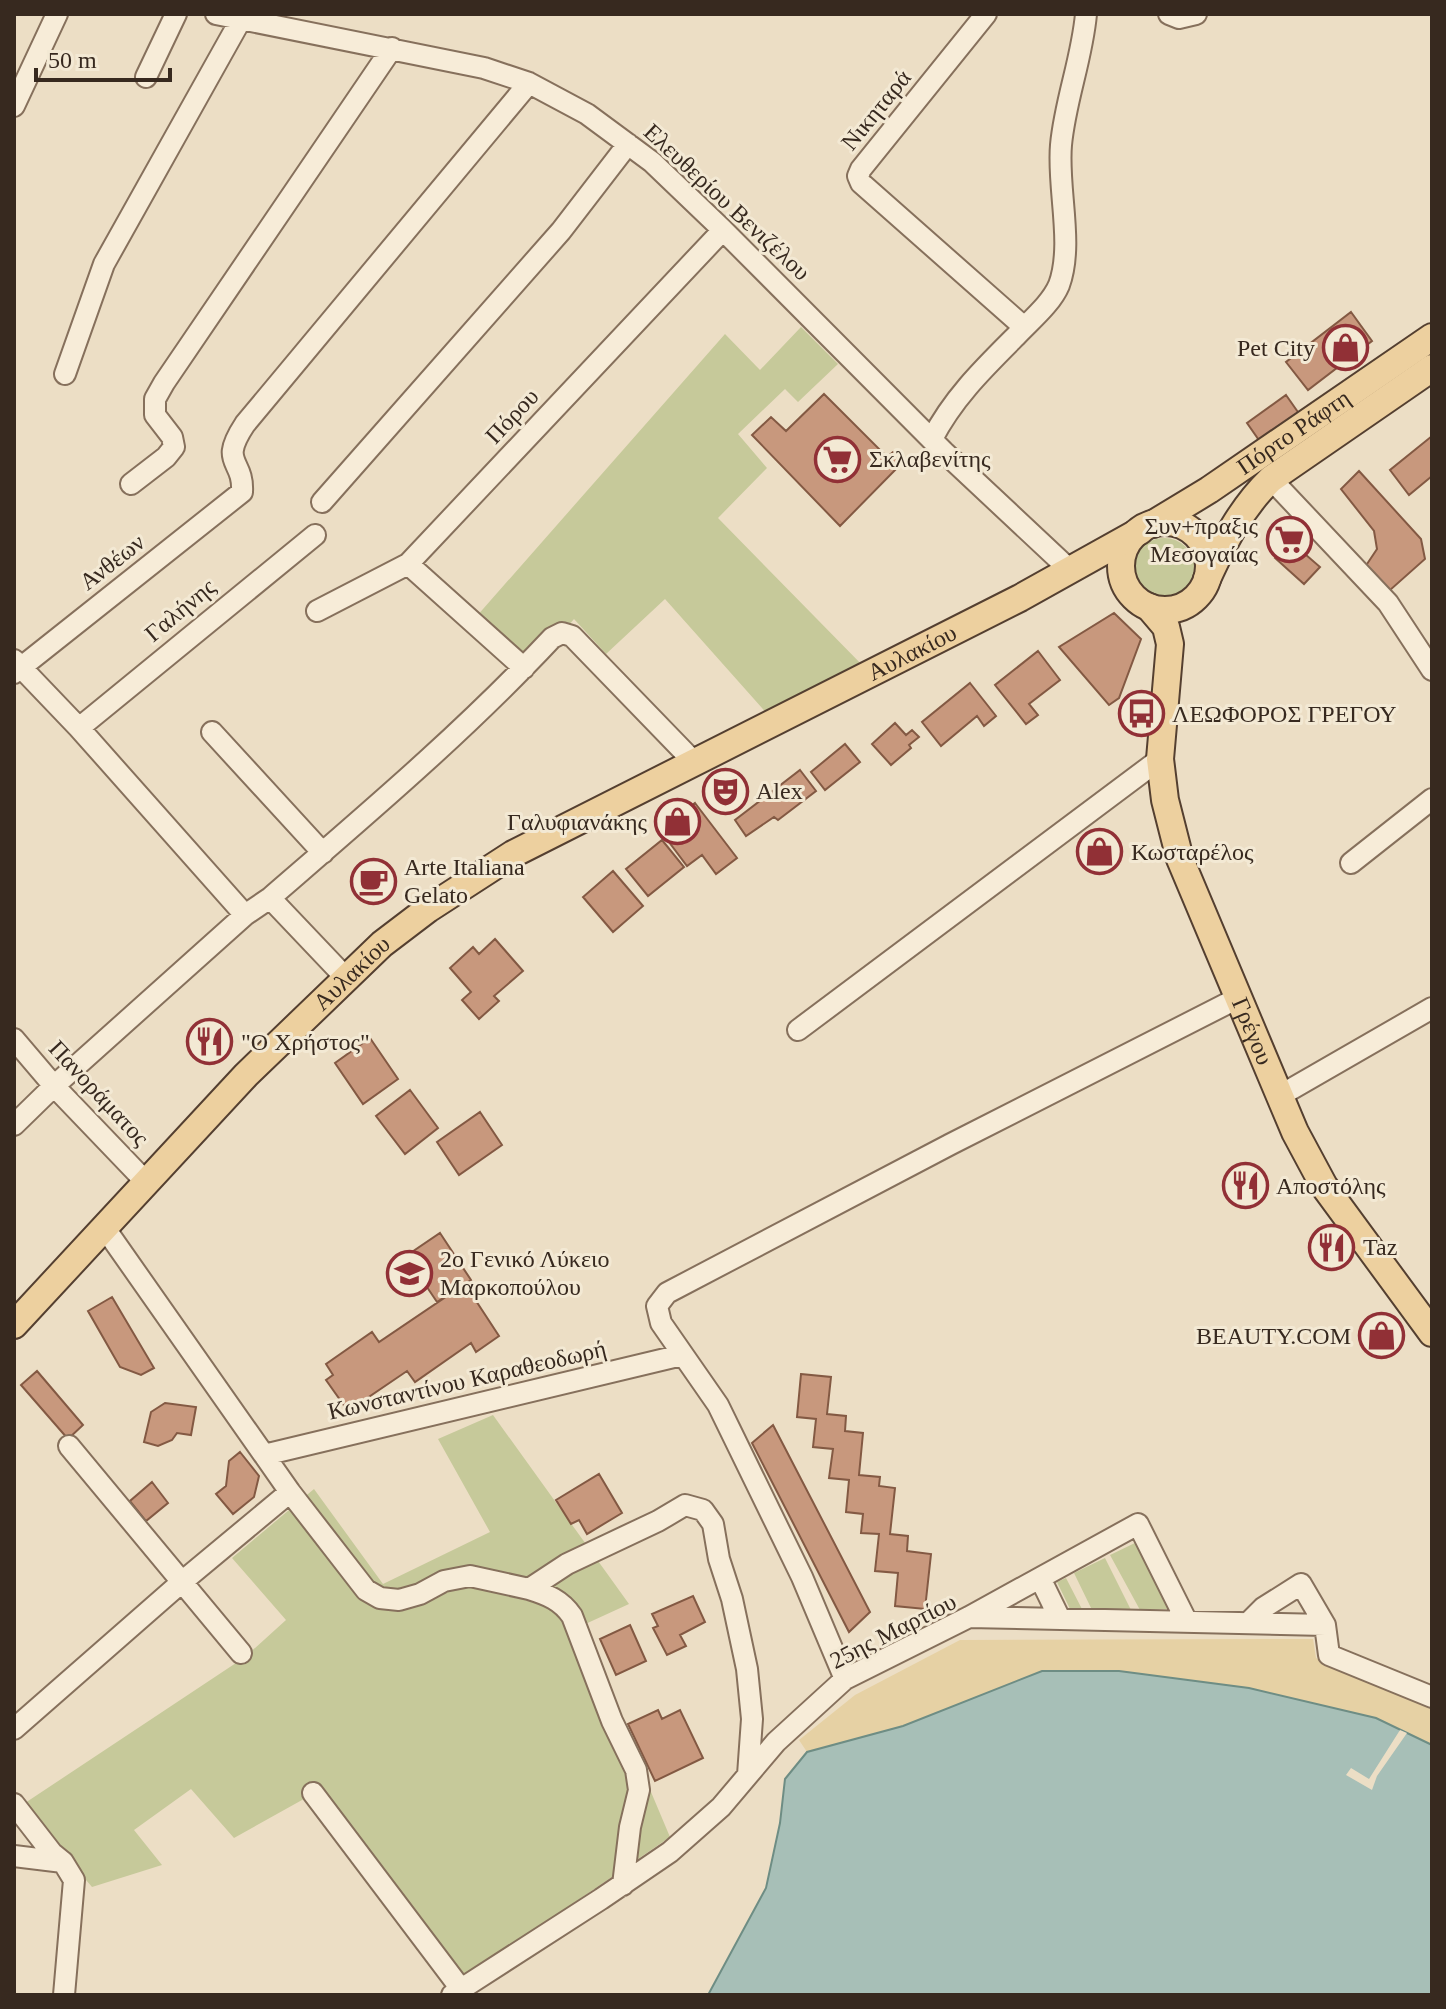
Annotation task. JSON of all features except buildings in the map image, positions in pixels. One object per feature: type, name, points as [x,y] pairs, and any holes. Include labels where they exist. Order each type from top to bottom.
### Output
[{"type":"main road","name":"Πόρτο Ράφτη","points":[[1146,527],[1209,490],[1432,337]]},
{"type":"main road","name":"Πόρτο Ράφτη","points":[[1204,587],[1238,519],[1271,479],[1432,368]]},
{"type":"main road","points":[[1070,570],[1100,569],[1119,578],[1136,599],[1163,611],[1189,603],[1204,587],[1209,563],[1207,551],[1200,540],[1179,525],[1146,527],[1129,542],[1122,557],[1122,572],[1127,587]]},
{"type":"main road","name":"Αυλακίου","points":[[14,1325],[246,1075],[382,944],[469,880],[513,854],[1070,570],[1146,527]]},
{"type":"main road","name":"Γρέγου","points":[[1167,694],[1182,637],[1204,587]]},
{"type":"main road","name":"Γρέγου","points":[[1149,607],[1160,618],[1168,634],[1171,653],[1160,759],[1165,800],[1180,859],[1295,1132],[1324,1186],[1432,1333]]},
{"type":"street","points":[[14,106],[57,14]]},
{"type":"street","points":[[146,77],[176,14]]},
{"type":"street","name":"Ελευθερίου Βενιζέλου","points":[[216,14],[484,68],[529,83],[587,114],[652,162],[932,439],[1070,570]]},
{"type":"street","name":"Νικηταρά","points":[[986,14],[858,176],[861,183],[1024,327]]},
{"type":"street","points":[[932,439],[946,412],[967,386],[1045,306],[1058,286],[1064,245],[1060,150],[1086,14]]},
{"type":"street","points":[[1169,14],[1179,18],[1196,14]]},
{"type":"street","points":[[65,374],[104,264],[240,21]]},
{"type":"street","points":[[131,484],[174,447],[172,437],[155,415],[155,399],[159,391],[392,48]]},
{"type":"street","name":"Ανθέων","points":[[16,667],[242,492],[243,480],[231,459],[234,440],[245,424],[529,83]]},
{"type":"street","points":[[322,502],[561,231],[628,144]]},
{"type":"street","name":"Πόρου","points":[[317,611],[408,564],[723,230]]},
{"type":"street","points":[[1271,479],[1388,603],[1432,670]]},
{"type":"street","name":"Γαλήνης","points":[[79,728],[315,535]]},
{"type":"street","points":[[408,564],[524,668]]},
{"type":"street","points":[[14,1125],[245,915],[270,898],[422,767],[552,638],[562,633],[572,636],[694,762]]},
{"type":"street","points":[[16,667],[79,728],[245,915]]},
{"type":"street","points":[[212,732],[323,853]]},
{"type":"street","points":[[798,1030],[1160,759]]},
{"type":"street","points":[[1351,863],[1432,799]]},
{"type":"street","points":[[270,898],[346,978]]},
{"type":"street","points":[[845,1679],[802,1577],[718,1405],[661,1323],[657,1306],[667,1293],[1238,998]]},
{"type":"street","points":[[1281,1095],[1432,1008]]},
{"type":"street","name":"Πανοράματος","points":[[14,1039],[54,1086],[146,1182]]},
{"type":"street","points":[[104,1227],[290,1492],[366,1590],[380,1598],[399,1600],[420,1594],[444,1581],[470,1576],[552,1596],[565,1606],[572,1616],[612,1721],[636,1770],[639,1790],[630,1827],[623,1885]]},
{"type":"street","name":"Κωνσταντίνου Καραθεοδωρή","points":[[264,1455],[682,1355]]},
{"type":"street","points":[[69,1446],[241,1653]]},
{"type":"street","points":[[14,1729],[290,1492]]},
{"type":"street","points":[[529,1589],[567,1564],[685,1505],[703,1510],[713,1524],[747,1669],[752,1719],[748,1775]]},
{"type":"street","points":[[969,1617],[1138,1524],[1187,1622]]},
{"type":"street","points":[[1040,1578],[1060,1619]]},
{"type":"street","points":[[1249,1622],[1263,1608],[1301,1584],[1325,1625],[1329,1655],[1432,1697]]},
{"type":"street","name":"25ης Μαρτίου","points":[[455,1994],[670,1852],[721,1807],[776,1742],[845,1679],[969,1617],[1325,1625]]},
{"type":"street","points":[[313,1793],[455,1994]]},
{"type":"street","points":[[14,1804],[52,1853],[63,1862],[74,1880],[64,1995]]},
{"type":"street","points":[[14,1856],[63,1862]]},
{"type":"green space","points":[[801,327],[838,364],[798,402],[785,389],[738,434],[767,468],[718,518],[868,671],[771,718],[665,599],[606,654],[574,619],[532,668],[476,617],[725,334],[760,370]]},
{"type":"green space","points":[[1164,538],[1176,540],[1186,547],[1193,557],[1193,581],[1186,591],[1176,598],[1164,600],[1152,598],[1142,591],[1135,581],[1133,569],[1135,557],[1142,547],[1152,540]]},
{"type":"green space","points":[[493,1415],[629,1604],[581,1626],[670,1837],[463,1979],[320,1790],[234,1838],[191,1789],[134,1830],[162,1865],[92,1887],[22,1805],[245,1657],[286,1620],[232,1558],[314,1489],[383,1584],[490,1532],[438,1439]]},
{"type":"green space","points":[[1137,1542],[1170,1609],[1140,1610],[1110,1555]]},
{"type":"green space","points":[[1105,1558],[1131,1610],[1092,1610],[1074,1573]]},
{"type":"green space","points":[[1066,1578],[1083,1611],[1071,1611],[1057,1582]]},
{"type":"sand","points":[[1313,1639],[1316,1658],[1432,1707],[1432,1745],[1376,1718],[1249,1688],[1119,1671],[1042,1671],[903,1726],[807,1752],[799,1740],[855,1695],[960,1640]]},
{"type":"water","points":[[1042,1671],[1119,1671],[1249,1688],[1376,1718],[1432,1745],[1432,1995],[708,1995],[766,1888],[780,1823],[785,1779],[807,1752],[903,1726]]},
{"type":"pier","points":[[1400,1730],[1407,1733],[1377,1776],[1372,1790],[1346,1775],[1351,1768],[1369,1779]]},
{"type":"place","name":"Pet City","points":[[1346,348]]},
{"type":"place","name":"Σκλαβενίτης","points":[[838,459]]},
{"type":"place","name":"Συν+πραξις Μεσογαίας","points":[[1289,540]]},
{"type":"place","name":"ΛΕΩΦΟΡΟΣ ΓΡΕΓΟΥ","points":[[1141,714]]},
{"type":"place","name":"Alex","points":[[725,791]]},
{"type":"place","name":"Γαλυφιανάκης","points":[[678,822]]},
{"type":"place","name":"Κωσταρέλος","points":[[1100,852]]},
{"type":"place","name":"Arte Italiana Gelato","points":[[373,881]]},
{"type":"place","name":"\"Ο Χρήστος\"","points":[[210,1042]]},
{"type":"place","name":"Αποστόλης","points":[[1245,1186]]},
{"type":"place","name":"Taz","points":[[1332,1247]]},
{"type":"place","name":"2ο Γενικό Λύκειο Μαρκοπούλου","points":[[409,1273]]},
{"type":"place","name":"BEAUTY.COM","points":[[1382,1336]]}]
